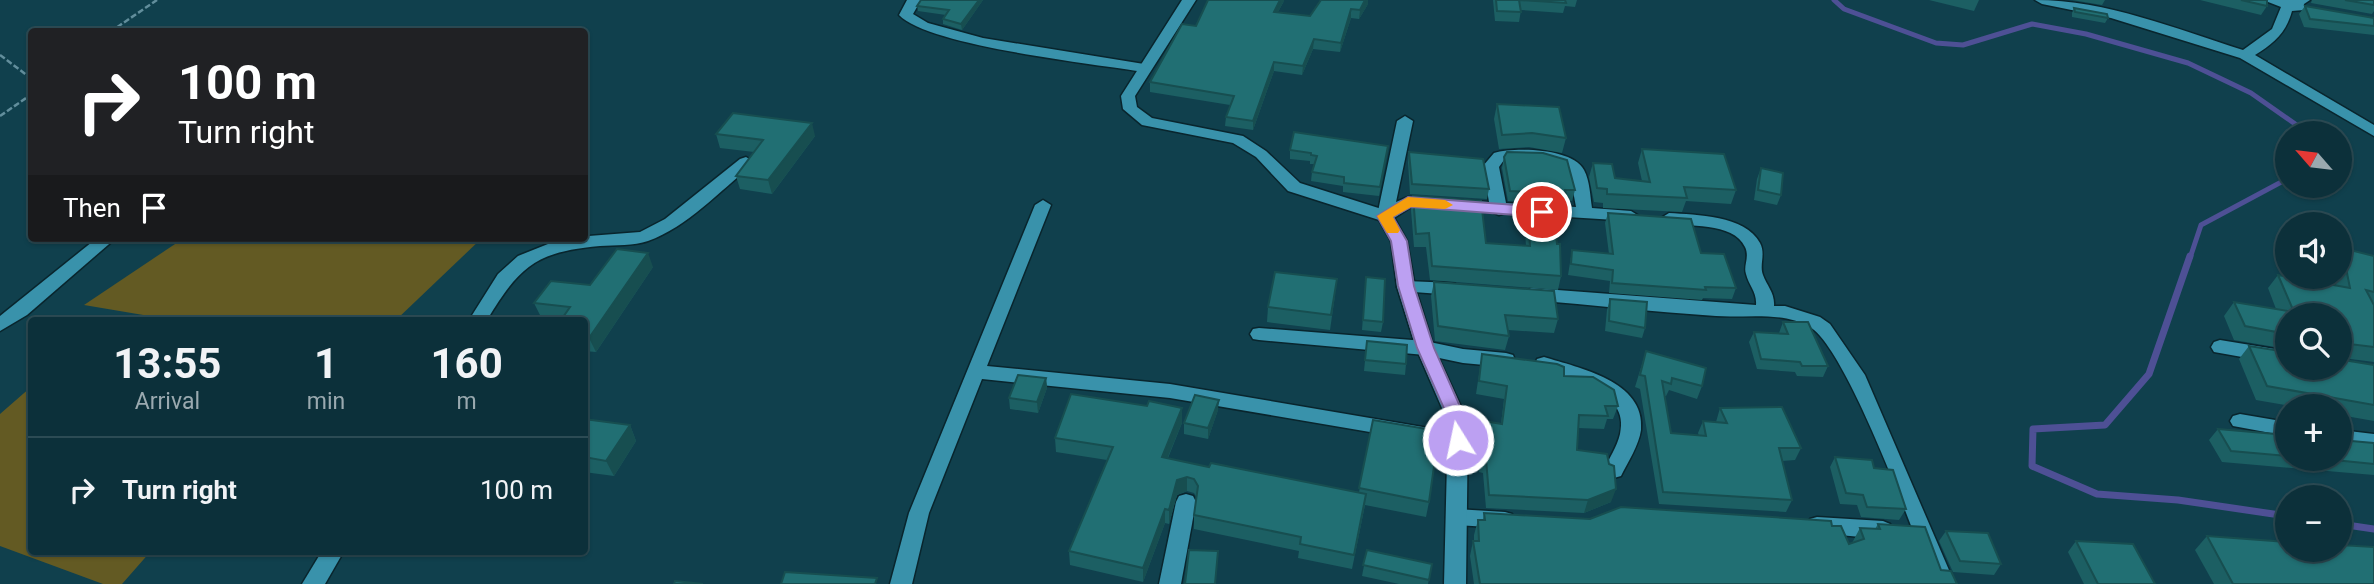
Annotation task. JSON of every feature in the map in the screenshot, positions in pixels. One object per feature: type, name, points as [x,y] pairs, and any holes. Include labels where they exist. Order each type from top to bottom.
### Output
[{"type":"street","points":[[914,0],[906,15],[923,26],[982,42],[1144,68]]},
{"type":"street","points":[[1189,0],[1128,96],[1130,109],[1147,122],[1237,139],[1261,154],[1294,187],[1385,216],[1408,202],[1499,210],[1652,217],[1729,227],[1748,238],[1756,255],[1753,272],[1768,303],[1763,312]]},
{"type":"street","points":[[2042,0],[2116,7],[2245,55],[2374,131]]},
{"type":"street","points":[[2270,0],[2301,5]]},
{"type":"street","points":[[2245,55],[2279,30],[2284,11],[2301,5]]},
{"type":"street","points":[[1405,121],[1385,216],[1399,241],[1406,286],[1425,348],[1458,422],[1455,584]]},
{"type":"street","points":[[1499,210],[1490,166],[1500,156],[1512,155],[1559,158],[1570,163],[1576,170],[1585,215]]},
{"type":"street","points":[[588,242],[643,237],[671,223],[746,162]]},
{"type":"street","points":[[901,584],[919,513],[1043,205]]},
{"type":"street","points":[[0,325],[21,311],[103,242]]},
{"type":"street","points":[[480,317],[504,278],[524,260],[563,244],[586,242]]},
{"type":"street","points":[[1406,286],[1475,291]]},
{"type":"street","points":[[1516,293],[1785,312],[1802,316],[1824,328],[1858,380],[1944,584]]},
{"type":"street","points":[[1259,334],[1425,348],[1463,356],[1541,363],[1606,387],[1624,401],[1632,414],[1631,431],[1614,470]]},
{"type":"street","points":[[2220,347],[2275,356]]},
{"type":"street","points":[[977,372],[1170,391],[1458,440]]},
{"type":"street","points":[[2240,421],[2275,427]]},
{"type":"street","points":[[2352,439],[2374,442]]},
{"type":"street","points":[[1170,584],[1186,502]]},
{"type":"street","points":[[1456,517],[1520,520]]},
{"type":"street","points":[[1803,524],[1924,532]]},
{"type":"street","points":[[313,584],[331,555]]},
{"type":"path","points":[[116,28],[157,0]]},
{"type":"path","points":[[0,55],[28,76]]},
{"type":"path","points":[[0,116],[28,97]]},
{"type":"shaded area","points":[[178,242],[478,242],[399,317],[155,317],[84,305]]},
{"type":"shaded area","points":[[28,390],[28,555],[147,555],[122,584],[103,584],[0,546],[0,414]]},
{"type":"building","points":[[921,0],[979,0],[961,24],[943,19],[949,10],[917,6]]},
{"type":"building","points":[[1208,0],[1280,0],[1274,12],[1310,16],[1321,0],[1365,0],[1360,10],[1351,9],[1341,43],[1314,39],[1303,66],[1274,62],[1253,121],[1226,117],[1234,96],[1150,82],[1182,24],[1196,26]]},
{"type":"building","points":[[1496,0],[1519,0],[1521,12],[1497,11]]},
{"type":"building","points":[[1519,0],[1565,0],[1566,3]]},
{"type":"building","points":[[2241,0],[2267,0],[2267,6]]},
{"type":"building","points":[[2345,0],[2374,0],[2374,5]]},
{"type":"building","points":[[2305,6],[2374,18],[2374,26],[2310,19]]},
{"type":"building","points":[[2074,8],[2107,14],[2108,18],[2075,12]]},
{"type":"building","points":[[1497,104],[1559,107],[1566,138],[1532,133],[1502,135]]},
{"type":"building","points":[[733,113],[812,123],[768,180],[736,176],[763,140],[716,134]]},
{"type":"building","points":[[1294,132],[1388,146],[1380,187],[1344,183],[1344,177],[1312,172],[1317,156],[1290,150]]},
{"type":"building","points":[[1642,149],[1724,154],[1736,190],[1684,187],[1687,198],[1607,194],[1607,189],[1597,188],[1593,163],[1612,164],[1615,178],[1650,182]]},
{"type":"building","points":[[1409,152],[1483,159],[1489,189],[1412,184]]},
{"type":"building","points":[[1507,152],[1543,153],[1567,160],[1575,190],[1565,190],[1566,194],[1510,191],[1504,157]]},
{"type":"building","points":[[1761,168],[1783,173],[1781,195],[1758,190]]},
{"type":"building","points":[[1413,196],[1481,201],[1486,243],[1530,246],[1527,204],[1553,206],[1557,244],[1560,244],[1561,276],[1432,266],[1429,233],[1416,234]]},
{"type":"building","points":[[1608,213],[1691,219],[1701,253],[1724,254],[1736,288],[1705,287],[1706,290],[1612,283],[1613,270],[1571,264],[1572,250],[1613,254]]},
{"type":"building","points":[[617,249],[648,253],[589,338],[588,317],[563,317],[570,307],[534,303],[551,281],[590,285]]},
{"type":"building","points":[[2352,250],[2374,256],[2374,292],[2366,290],[2374,305],[2374,347],[2352,344],[2352,303],[2290,303],[2284,289],[2352,289]]},
{"type":"building","points":[[1275,272],[1337,279],[1331,315],[1268,307]]},
{"type":"building","points":[[1366,277],[1385,279],[1383,322],[1363,320]]},
{"type":"building","points":[[1434,282],[1554,291],[1558,319],[1505,315],[1509,336],[1438,326]]},
{"type":"building","points":[[1610,299],[1647,302],[1645,328],[1609,321]]},
{"type":"building","points":[[2234,302],[2275,309],[2275,332],[2245,326]]},
{"type":"building","points":[[1783,322],[1808,322],[1828,366],[1802,366],[1800,362],[1761,359],[1754,332],[1788,334]]},
{"type":"building","points":[[1367,341],[1407,345],[1406,364],[1365,360]]},
{"type":"building","points":[[2249,346],[2275,350],[2275,380],[2352,380],[2352,361],[2374,365],[2374,405],[2352,401],[2352,394],[2312,394],[2267,386]]},
{"type":"building","points":[[1646,351],[1706,368],[1702,386],[1672,378],[1671,384],[1662,381],[1671,433],[1706,436],[1703,421],[1727,423],[1720,408],[1782,407],[1801,448],[1779,448],[1792,500],[1663,492],[1645,376],[1640,375]]},
{"type":"building","points":[[1482,354],[1557,364],[1564,367],[1564,376],[1593,377],[1614,390],[1618,406],[1605,406],[1608,416],[1579,415],[1577,450],[1607,454],[1609,464],[1614,466],[1616,489],[1588,500],[1489,495],[1486,459],[1482,459],[1484,421],[1502,424],[1507,386],[1479,381]]},
{"type":"building","points":[[1018,375],[1046,378],[1037,402],[1009,398]]},
{"type":"building","points":[[1071,394],[1147,406],[1149,401],[1182,408],[1162,457],[1209,467],[1211,463],[1366,494],[1354,555],[1300,544],[1301,537],[1194,515],[1198,486],[1194,479],[1187,477],[1177,480],[1169,510],[1165,509],[1143,568],[1069,551],[1113,447],[1055,438]]},
{"type":"building","points":[[1195,395],[1219,400],[1208,428],[1184,423]]},
{"type":"building","points":[[588,420],[630,425],[606,461],[588,458]]},
{"type":"building","points":[[1373,420],[1439,431],[1429,502],[1359,488]]},
{"type":"building","points":[[2218,429],[2275,434],[2275,455],[2231,451]]},
{"type":"building","points":[[2352,441],[2374,443],[2374,464],[2352,462]]},
{"type":"building","points":[[1835,457],[1872,460],[1874,468],[1893,470],[1906,509],[1867,507],[1863,495],[1846,493]]},
{"type":"building","points":[[1621,507],[1831,521],[1832,526],[1841,526],[1849,544],[1864,539],[1860,528],[1880,529],[1878,524],[1925,527],[1941,570],[1951,571],[1957,584],[1480,584],[1473,541],[1479,541],[1478,520],[1485,520],[1484,513],[1590,519]]},
{"type":"building","points":[[1946,531],[1988,533],[2001,564],[1960,561]]},
{"type":"building","points":[[2207,536],[2275,541],[2275,562],[2352,562],[2352,546],[2374,547],[2374,584],[2233,584]]},
{"type":"building","points":[[2076,541],[2133,544],[2155,584],[2098,584]]},
{"type":"building","points":[[1189,550],[1218,551],[1215,584],[1185,584]]},
{"type":"building","points":[[1367,550],[1432,564],[1429,580],[1363,565]]},
{"type":"building","points":[[785,572],[877,578],[875,584],[781,584]]},
{"type":"building","points":[[675,581],[703,584],[674,584]]},
{"type":"waterway","points":[[1834,0],[1844,9],[1936,43],[1963,45],[2032,24],[2086,34],[2188,63],[2251,93],[2291,121]]},
{"type":"waterway","points":[[2190,258],[2201,225],[2275,185]]},
{"type":"waterway","points":[[2190,256],[2149,374],[2105,425],[2033,429],[2032,466],[2097,494],[2178,500],[2275,514]]},
{"type":"waterway","points":[[2352,526],[2374,529]]},
{"type":"slow traffic","points":[[1393,230],[1385,216],[1408,202],[1445,205]]},
{"type":"route","points":[[1458,440],[1458,422],[1425,348],[1406,286],[1399,241],[1385,216],[1408,202],[1542,212]]}]
